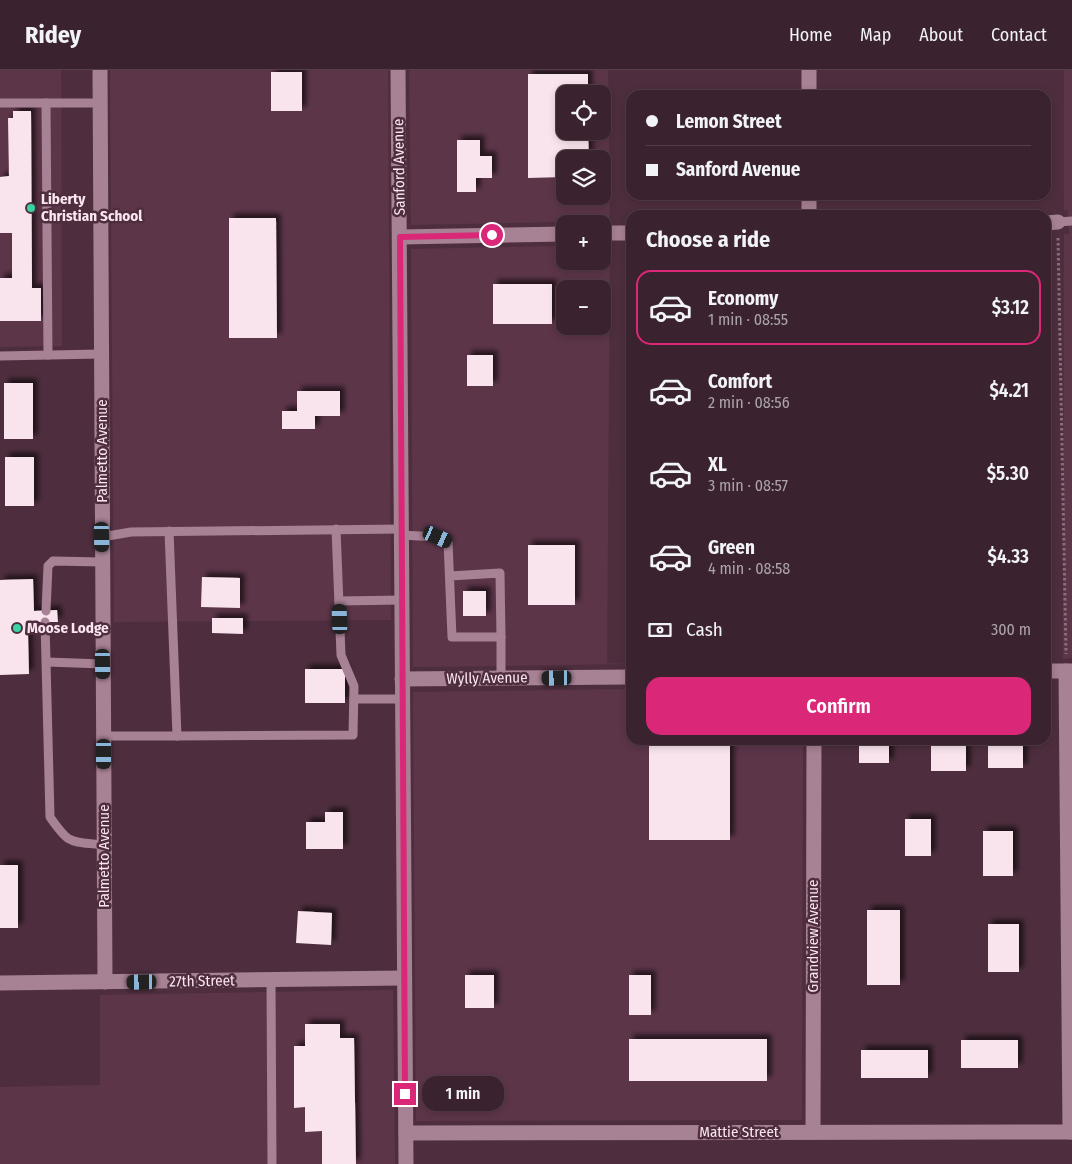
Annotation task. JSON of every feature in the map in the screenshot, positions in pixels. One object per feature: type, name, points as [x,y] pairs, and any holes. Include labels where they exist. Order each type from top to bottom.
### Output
[{"type":"street","name":"Palmetto Avenue","points":[[100,70],[105,982]]},
{"type":"street","name":"Sanford Avenue","points":[[398,70],[406,1164]]},
{"type":"street","points":[[809,70],[809,90]]},
{"type":"street","points":[[611,233],[626,232]]},
{"type":"street","points":[[400,237],[556,234]]},
{"type":"street","points":[[1051,671],[1069,671],[1071,1132]]},
{"type":"street","name":"Wylly Avenue","points":[[402,679],[626,677]]},
{"type":"street","name":"Grandview Avenue","points":[[813,1132],[814,745]]},
{"type":"street","name":"27th Street","points":[[0,983],[404,978]]},
{"type":"street","name":"Mattie Street","points":[[406,1133],[1071,1132]]},
{"type":"lane","points":[[0,103],[100,103]]},
{"type":"lane","points":[[47,103],[48,355]]},
{"type":"lane","points":[[0,356],[101,354]]},
{"type":"lane","points":[[103,736],[353,735],[354,686],[341,655],[336,529]]},
{"type":"lane","points":[[102,537],[131,532],[336,529],[401,532],[438,537],[448,542],[452,637],[501,637]]},
{"type":"lane","points":[[170,531],[177,736]]},
{"type":"lane","points":[[46,611],[48,566],[53,561],[102,562]]},
{"type":"lane","points":[[450,576],[500,573],[501,678]]},
{"type":"lane","points":[[339,602],[402,600]]},
{"type":"lane","points":[[45,622],[50,817],[62,835],[70,842],[104,845]]},
{"type":"lane","points":[[47,662],[103,664]]},
{"type":"lane","points":[[354,698],[402,698]]},
{"type":"lane","points":[[271,980],[272,1164]]},
{"type":"path","points":[[1059,222],[1069,671]]},
{"type":"shaded area","name":"Liberty Christian School","points":[[0,70],[61,70],[62,346],[0,347]]},
{"type":"shaded area","points":[[110,70],[388,70],[391,620],[114,622]]},
{"type":"shaded area","points":[[409,70],[608,70],[608,85],[556,85],[556,140],[609,140],[609,150],[556,150],[556,205],[610,205],[610,215],[556,215],[556,222],[411,225]]},
{"type":"shaded area","points":[[1064,70],[1072,70],[1072,658],[1063,659],[1064,234],[1069,234],[1068,210],[1064,210]]},
{"type":"shaded area","points":[[556,246],[556,270],[610,270],[610,280],[556,280],[556,335],[609,335],[607,663],[626,664],[413,667],[411,249]]},
{"type":"shaded area","points":[[626,689],[626,745],[803,745],[802,1120],[416,1121],[413,692]]},
{"type":"shaded area","points":[[393,990],[395,1164],[0,1164],[0,1087],[100,1085],[100,995]]},
{"type":"building","points":[[271,72],[302,72],[302,111],[271,111]]},
{"type":"building","points":[[528,74],[588,74],[588,85],[556,85],[556,140],[588,140],[589,150],[556,150],[556,177],[528,178]]},
{"type":"building","points":[[13,111],[31,111],[32,288],[41,288],[41,321],[0,321],[0,278],[12,278],[12,233],[0,233],[0,177],[9,176],[8,118],[13,118]]},
{"type":"building","points":[[457,140],[480,140],[480,156],[492,156],[492,178],[476,178],[476,192],[457,192]]},
{"type":"building","points":[[229,218],[276,218],[277,338],[229,338]]},
{"type":"building","points":[[493,284],[552,284],[552,324],[493,324]]},
{"type":"building","points":[[467,355],[493,355],[493,386],[467,386]]},
{"type":"building","points":[[4,383],[33,383],[33,439],[4,439]]},
{"type":"building","points":[[297,391],[340,391],[340,416],[315,416],[315,429],[282,429],[282,411],[297,411]]},
{"type":"building","points":[[5,457],[34,457],[34,506],[5,506]]},
{"type":"building","points":[[528,545],[575,545],[575,605],[528,605]]},
{"type":"building","points":[[202,577],[240,578],[240,608],[201,607]]},
{"type":"building","name":"Moose Lodge","points":[[33,579],[34,611],[57,610],[58,622],[35,622],[35,634],[28,634],[29,674],[0,675],[0,580]]},
{"type":"building","points":[[463,591],[486,591],[486,616],[463,616]]},
{"type":"building","points":[[212,618],[243,618],[243,634],[212,633]]},
{"type":"building","points":[[305,669],[345,669],[345,703],[305,703]]},
{"type":"building","points":[[649,745],[730,745],[730,840],[649,840]]},
{"type":"building","points":[[859,745],[889,745],[889,763],[859,763]]},
{"type":"building","points":[[931,745],[966,745],[966,771],[931,771]]},
{"type":"building","points":[[988,745],[1023,745],[1023,768],[988,768]]},
{"type":"building","points":[[325,812],[343,812],[343,849],[306,849],[306,822],[325,822]]},
{"type":"building","points":[[905,819],[931,819],[931,856],[905,856]]},
{"type":"building","points":[[983,831],[1013,831],[1013,876],[983,876]]},
{"type":"building","points":[[0,865],[18,865],[18,928],[0,928]]},
{"type":"building","points":[[867,910],[900,910],[900,985],[867,985]]},
{"type":"building","points":[[298,911],[332,913],[331,945],[296,943]]},
{"type":"building","points":[[988,924],[1019,924],[1019,972],[988,972]]},
{"type":"building","points":[[465,975],[494,975],[494,1008],[465,1008]]},
{"type":"building","points":[[629,975],[651,975],[651,1015],[629,1015]]},
{"type":"building","points":[[305,1024],[340,1024],[340,1038],[354,1038],[356,1164],[322,1164],[322,1131],[305,1132],[305,1107],[294,1108],[294,1046],[305,1046]]},
{"type":"building","points":[[629,1039],[767,1039],[767,1081],[629,1081]]},
{"type":"building","points":[[961,1040],[1018,1040],[1018,1068],[961,1068]]},
{"type":"building","points":[[861,1050],[928,1050],[928,1078],[861,1078]]},
{"type":"place","name":"Liberty Christian School","points":[[31,208]]},
{"type":"place","name":"Moose Lodge","points":[[17,628]]},
{"type":"route","points":[[405,1094],[400,237],[492,235]]}]
